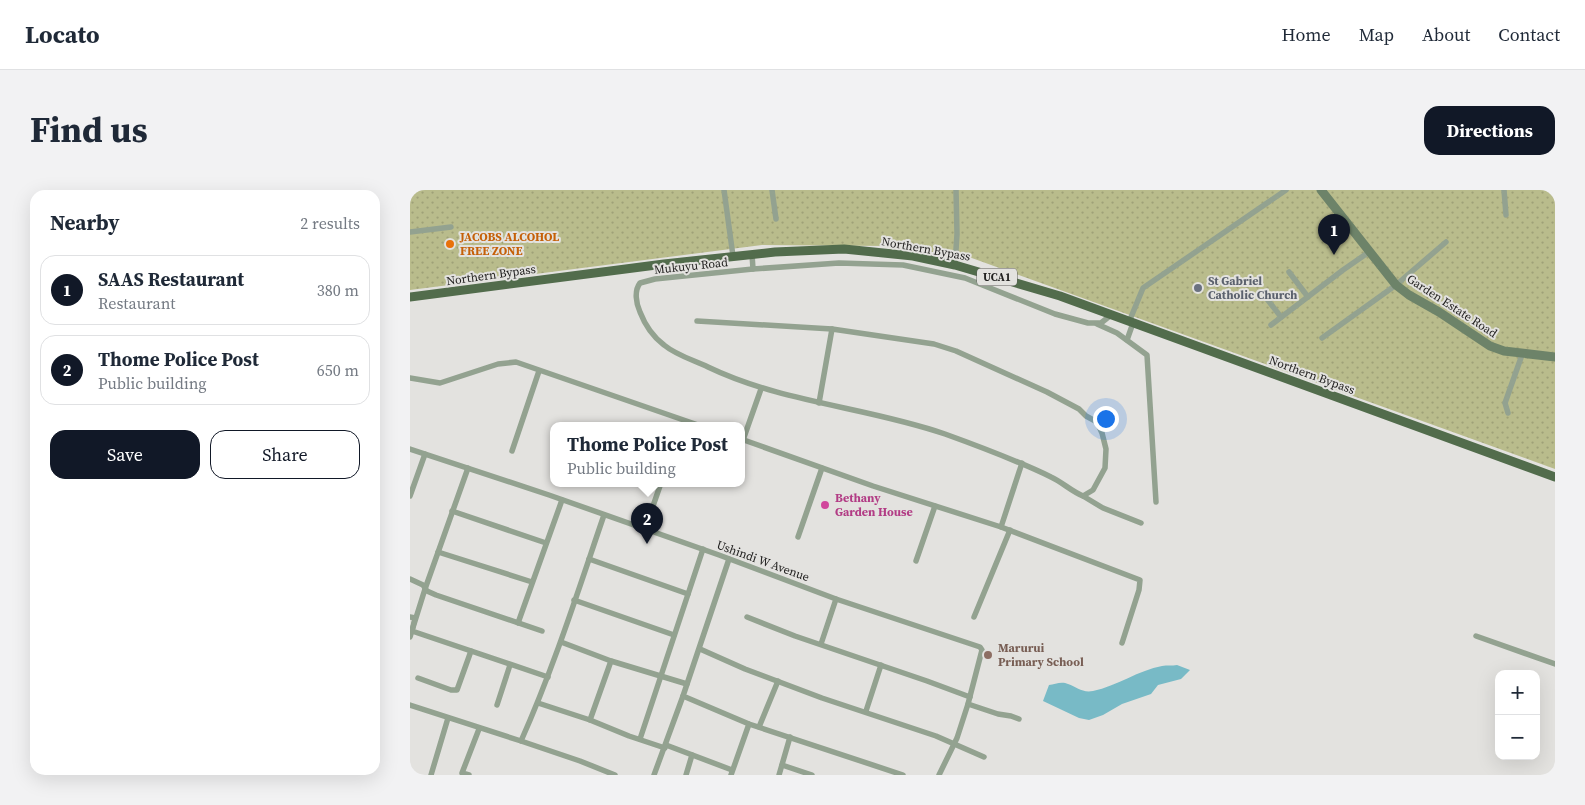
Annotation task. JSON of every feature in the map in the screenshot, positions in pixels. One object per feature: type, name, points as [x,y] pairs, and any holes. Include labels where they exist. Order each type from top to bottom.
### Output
[{"type":"main road","name":"Northern Bypass","points":[[410,298],[752,254],[810,250],[861,250],[913,256],[967,268],[1048,292],[1555,477]]},
{"type":"street","points":[[724,190],[733,256]]},
{"type":"street","points":[[772,190],[776,220]]},
{"type":"street","points":[[955,265],[957,234],[956,190]]},
{"type":"street","points":[[1127,340],[1143,288],[1286,190]]},
{"type":"street","name":"Garden Estate Road","points":[[1321,190],[1396,285],[1409,295],[1439,312],[1490,346],[1504,351],[1555,357]]},
{"type":"street","points":[[1504,190],[1506,215]]},
{"type":"street","points":[[410,232],[451,227]]},
{"type":"street","points":[[1322,338],[1396,285],[1446,242]]},
{"type":"street","points":[[861,250],[861,263]]},
{"type":"street","points":[[1271,325],[1369,252]]},
{"type":"street","points":[[752,254],[753,269]]},
{"type":"street","name":"Mukuyu Road","points":[[1142,523],[1103,508],[1054,478],[1022,463],[945,434],[761,389],[726,376],[665,347],[643,321],[638,307],[636,291],[640,283],[645,281],[753,269],[861,263],[911,266],[965,278],[1055,314],[1097,324],[1117,333],[1146,353],[1148,358],[1156,502]]},
{"type":"street","points":[[965,278],[967,268]]},
{"type":"street","points":[[1289,272],[1308,297]]},
{"type":"street","points":[[1267,299],[1281,317]]},
{"type":"street","points":[[1097,324],[1105,321],[1111,315]]},
{"type":"street","points":[[698,321],[832,329],[940,346],[956,351],[1047,392],[1079,408],[1086,416],[1099,425],[1106,449],[1106,464],[1092,490],[1083,496]]},
{"type":"street","points":[[819,403],[832,329]]},
{"type":"street","points":[[1508,413],[1505,404],[1523,352]]},
{"type":"street","points":[[410,378],[440,383],[491,366],[512,362],[539,370],[678,422]]},
{"type":"street","points":[[512,451],[539,370]]},
{"type":"street","points":[[745,432],[761,389]]},
{"type":"street","points":[[745,441],[1010,530],[1140,580],[1138,596],[1122,643]]},
{"type":"street","name":"Ushindi W Avenue","points":[[410,449],[703,549],[836,599],[980,647],[982,654],[969,701],[954,745],[939,775]]},
{"type":"street","points":[[410,496],[425,454]]},
{"type":"street","points":[[1001,527],[1022,463]]},
{"type":"street","points":[[411,634],[468,468]]},
{"type":"street","points":[[798,537],[822,468]]},
{"type":"street","points":[[645,530],[660,487]]},
{"type":"street","points":[[518,623],[562,500]]},
{"type":"street","points":[[916,561],[935,506]]},
{"type":"street","points":[[452,510],[546,543]]},
{"type":"street","points":[[520,741],[548,677],[604,515]]},
{"type":"street","points":[[974,617],[1010,530]]},
{"type":"street","points":[[640,739],[703,549]]},
{"type":"street","points":[[438,552],[532,582]]},
{"type":"street","points":[[589,558],[688,594]]},
{"type":"street","points":[[654,775],[700,649],[729,559]]},
{"type":"street","points":[[410,579],[423,585],[425,589],[436,595],[542,631]]},
{"type":"street","points":[[821,644],[836,599]]},
{"type":"street","points":[[574,600],[674,635]]},
{"type":"street","points":[[410,617],[415,618],[411,634]]},
{"type":"street","points":[[746,617],[881,665],[998,714],[1018,719]]},
{"type":"street","points":[[411,634],[471,651],[548,677]]},
{"type":"street","points":[[1476,636],[1555,664]]},
{"type":"street","points":[[561,642],[612,661],[687,684]]},
{"type":"street","points":[[700,649],[778,681],[936,736],[984,757]]},
{"type":"street","points":[[418,678],[451,690],[457,690],[471,651]]},
{"type":"street","points":[[590,720],[612,661]]},
{"type":"street","points":[[497,705],[510,665]]},
{"type":"street","points":[[866,711],[881,665]]},
{"type":"street","points":[[759,727],[778,681]]},
{"type":"street","points":[[683,696],[749,724],[900,774]]},
{"type":"street","points":[[538,703],[692,755],[732,773],[749,724]]},
{"type":"street","points":[[410,705],[580,761],[615,775]]},
{"type":"street","points":[[431,775],[448,718]]},
{"type":"street","points":[[469,775],[462,774],[479,729]]},
{"type":"street","points":[[779,775],[790,737]]},
{"type":"street","points":[[686,775],[692,755]]},
{"type":"street","points":[[782,765],[812,775]]},
{"type":"green space","points":[[410,190],[1555,190],[1555,469],[969,257],[888,246],[762,245],[410,290]]},
{"type":"water","points":[[1177,665],[1190,670],[1181,679],[1158,685],[1151,694],[1122,704],[1103,715],[1089,720],[1079,718],[1043,701],[1049,685],[1063,683],[1083,690],[1093,691],[1111,686],[1153,668]]},
{"type":"place","name":"JACOBS ALCOHOL FREE ZONE","points":[[450,244]]},
{"type":"place","name":"SAAS Restaurant","points":[[1334,255]]},
{"type":"place","name":"St Gabriel Catholic Church","points":[[1198,288]]},
{"type":"place","name":"Bethany Garden House","points":[[825,505]]},
{"type":"place","name":"Thome Police Post","points":[[647,544]]},
{"type":"place","name":"Marurui Primary School","points":[[988,655]]}]
